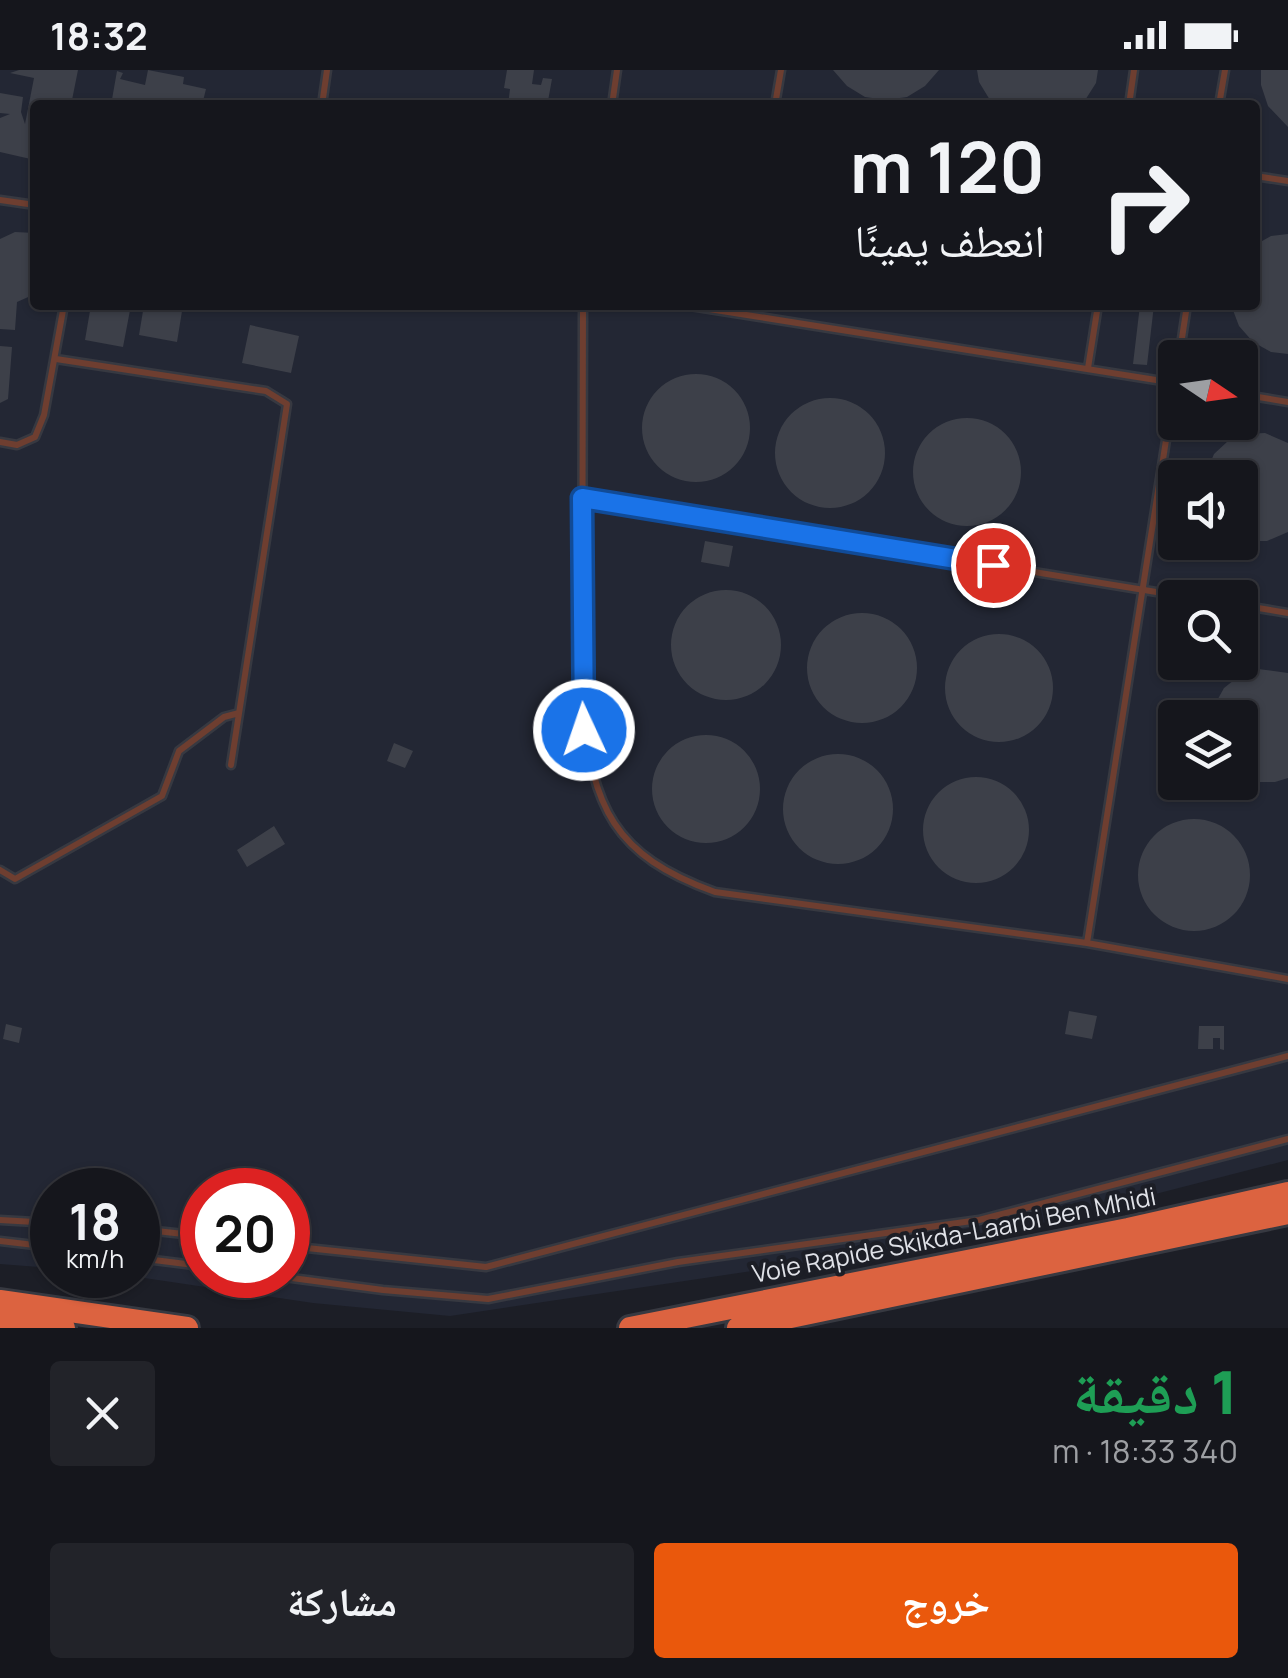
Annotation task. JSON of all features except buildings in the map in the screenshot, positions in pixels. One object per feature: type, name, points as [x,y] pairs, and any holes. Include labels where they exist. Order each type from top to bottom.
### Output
[{"type":"highway","name":"Voie Rapide Skikda-Laarbi Ben Mhidi","points":[[630,1328],[1162,1222],[1288,1193]]},
{"type":"highway","name":"Voie Rapide Skikda-Laarbi Ben Mhidi","points":[[738,1328],[1288,1212]]},
{"type":"highway","points":[[0,1301],[187,1328]]},
{"type":"highway","points":[[0,1320],[64,1328]]},
{"type":"lane","points":[[323,100],[327,70]]},
{"type":"lane","points":[[613,100],[618,70]]},
{"type":"lane","points":[[776,100],[781,70]]},
{"type":"lane","points":[[1129,100],[1134,70]]},
{"type":"lane","points":[[1220,100],[1225,70]]},
{"type":"lane","points":[[1260,177],[1288,181]]},
{"type":"lane","points":[[0,200],[30,204]]},
{"type":"lane","points":[[0,442],[17,444],[35,437],[44,415],[63,310]]},
{"type":"lane","points":[[582,310],[582,705],[587,755],[596,791],[616,828],[644,858],[680,879],[715,892],[1087,943],[1288,979]]},
{"type":"lane","points":[[748,310],[1158,380]]},
{"type":"lane","points":[[1088,368],[1097,310]]},
{"type":"lane","points":[[1182,340],[1187,310]]},
{"type":"lane","points":[[56,359],[266,391],[287,404],[231,765]]},
{"type":"lane","points":[[1258,397],[1288,402]]},
{"type":"lane","points":[[1087,943],[1166,440]]},
{"type":"lane","points":[[582,498],[1158,592]]},
{"type":"lane","points":[[1258,608],[1288,613]]},
{"type":"lane","points":[[0,870],[16,879],[162,796],[179,752],[224,717],[239,713]]},
{"type":"lane","points":[[310,1248],[486,1267],[1288,1056]]},
{"type":"lane","points":[[310,1279],[488,1299],[678,1262],[979,1220],[1288,1139]]},
{"type":"lane","points":[[0,1220],[30,1222]]},
{"type":"lane","points":[[0,1241],[30,1244]]},
{"type":"shaded area","points":[[0,70],[1288,70],[1288,1160],[1039,1224],[450,1316],[279,1298],[310,1298],[310,1168],[180,1168],[180,1283],[160,1280],[160,1168],[30,1168],[30,1266],[0,1264]]},
{"type":"route","points":[[584,730],[582,498],[993,565]]}]
